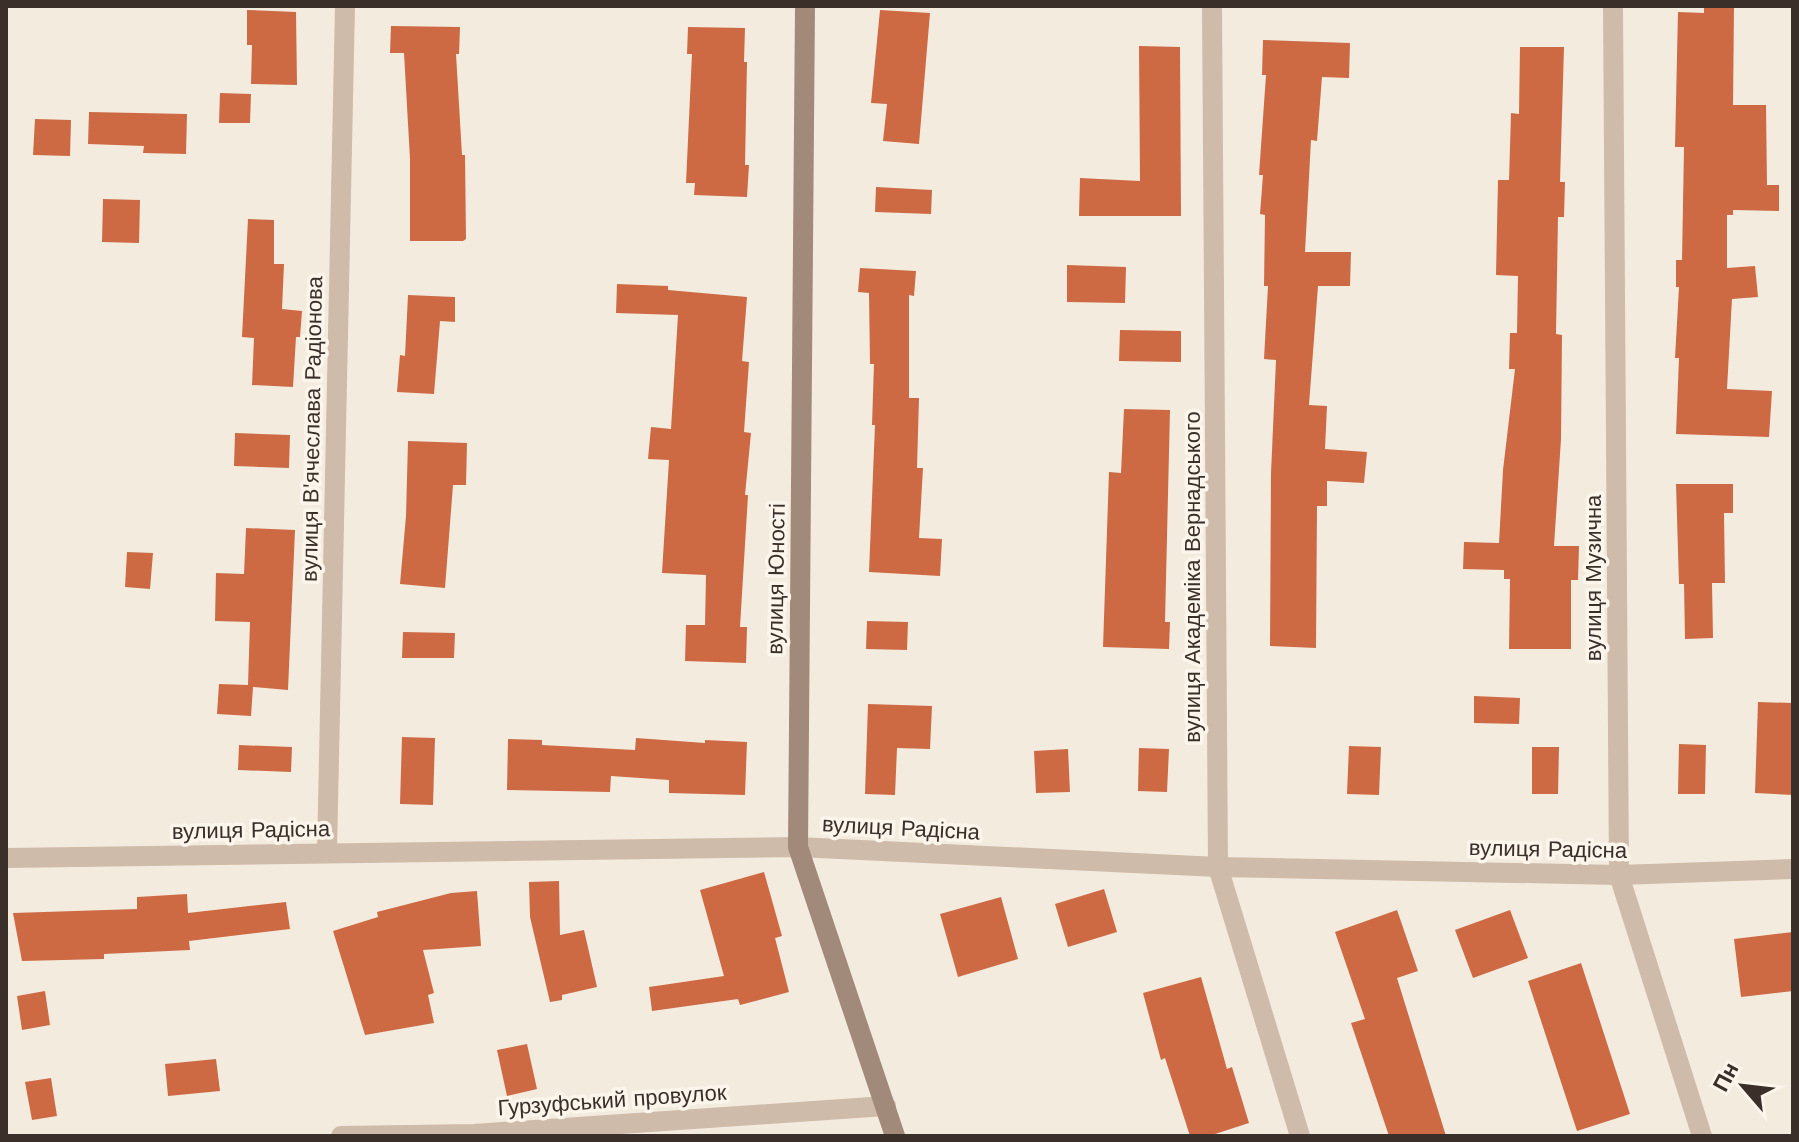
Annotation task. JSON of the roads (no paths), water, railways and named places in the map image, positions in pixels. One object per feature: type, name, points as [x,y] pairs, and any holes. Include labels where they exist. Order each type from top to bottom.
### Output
[{"type":"street","name":"вулиця В'ячеслава Радіонова","points":[[327,852],[345,6]]},
{"type":"street","name":"вулиця Юності","points":[[805,6],[798,847],[895,1136]]},
{"type":"street","name":"вулиця Академіка Вернадського","points":[[1212,6],[1218,867],[1300,1136]]},
{"type":"street","name":"вулиця Музична","points":[[1613,6],[1619,875],[1702,1136]]},
{"type":"street","name":"вулиця Радісна","points":[[6,858],[798,847],[1218,867],[1619,875],[1793,869]]},
{"type":"street","name":"Гурзуфський провулок","points":[[341,1136],[474,1135],[886,1106]]}]
